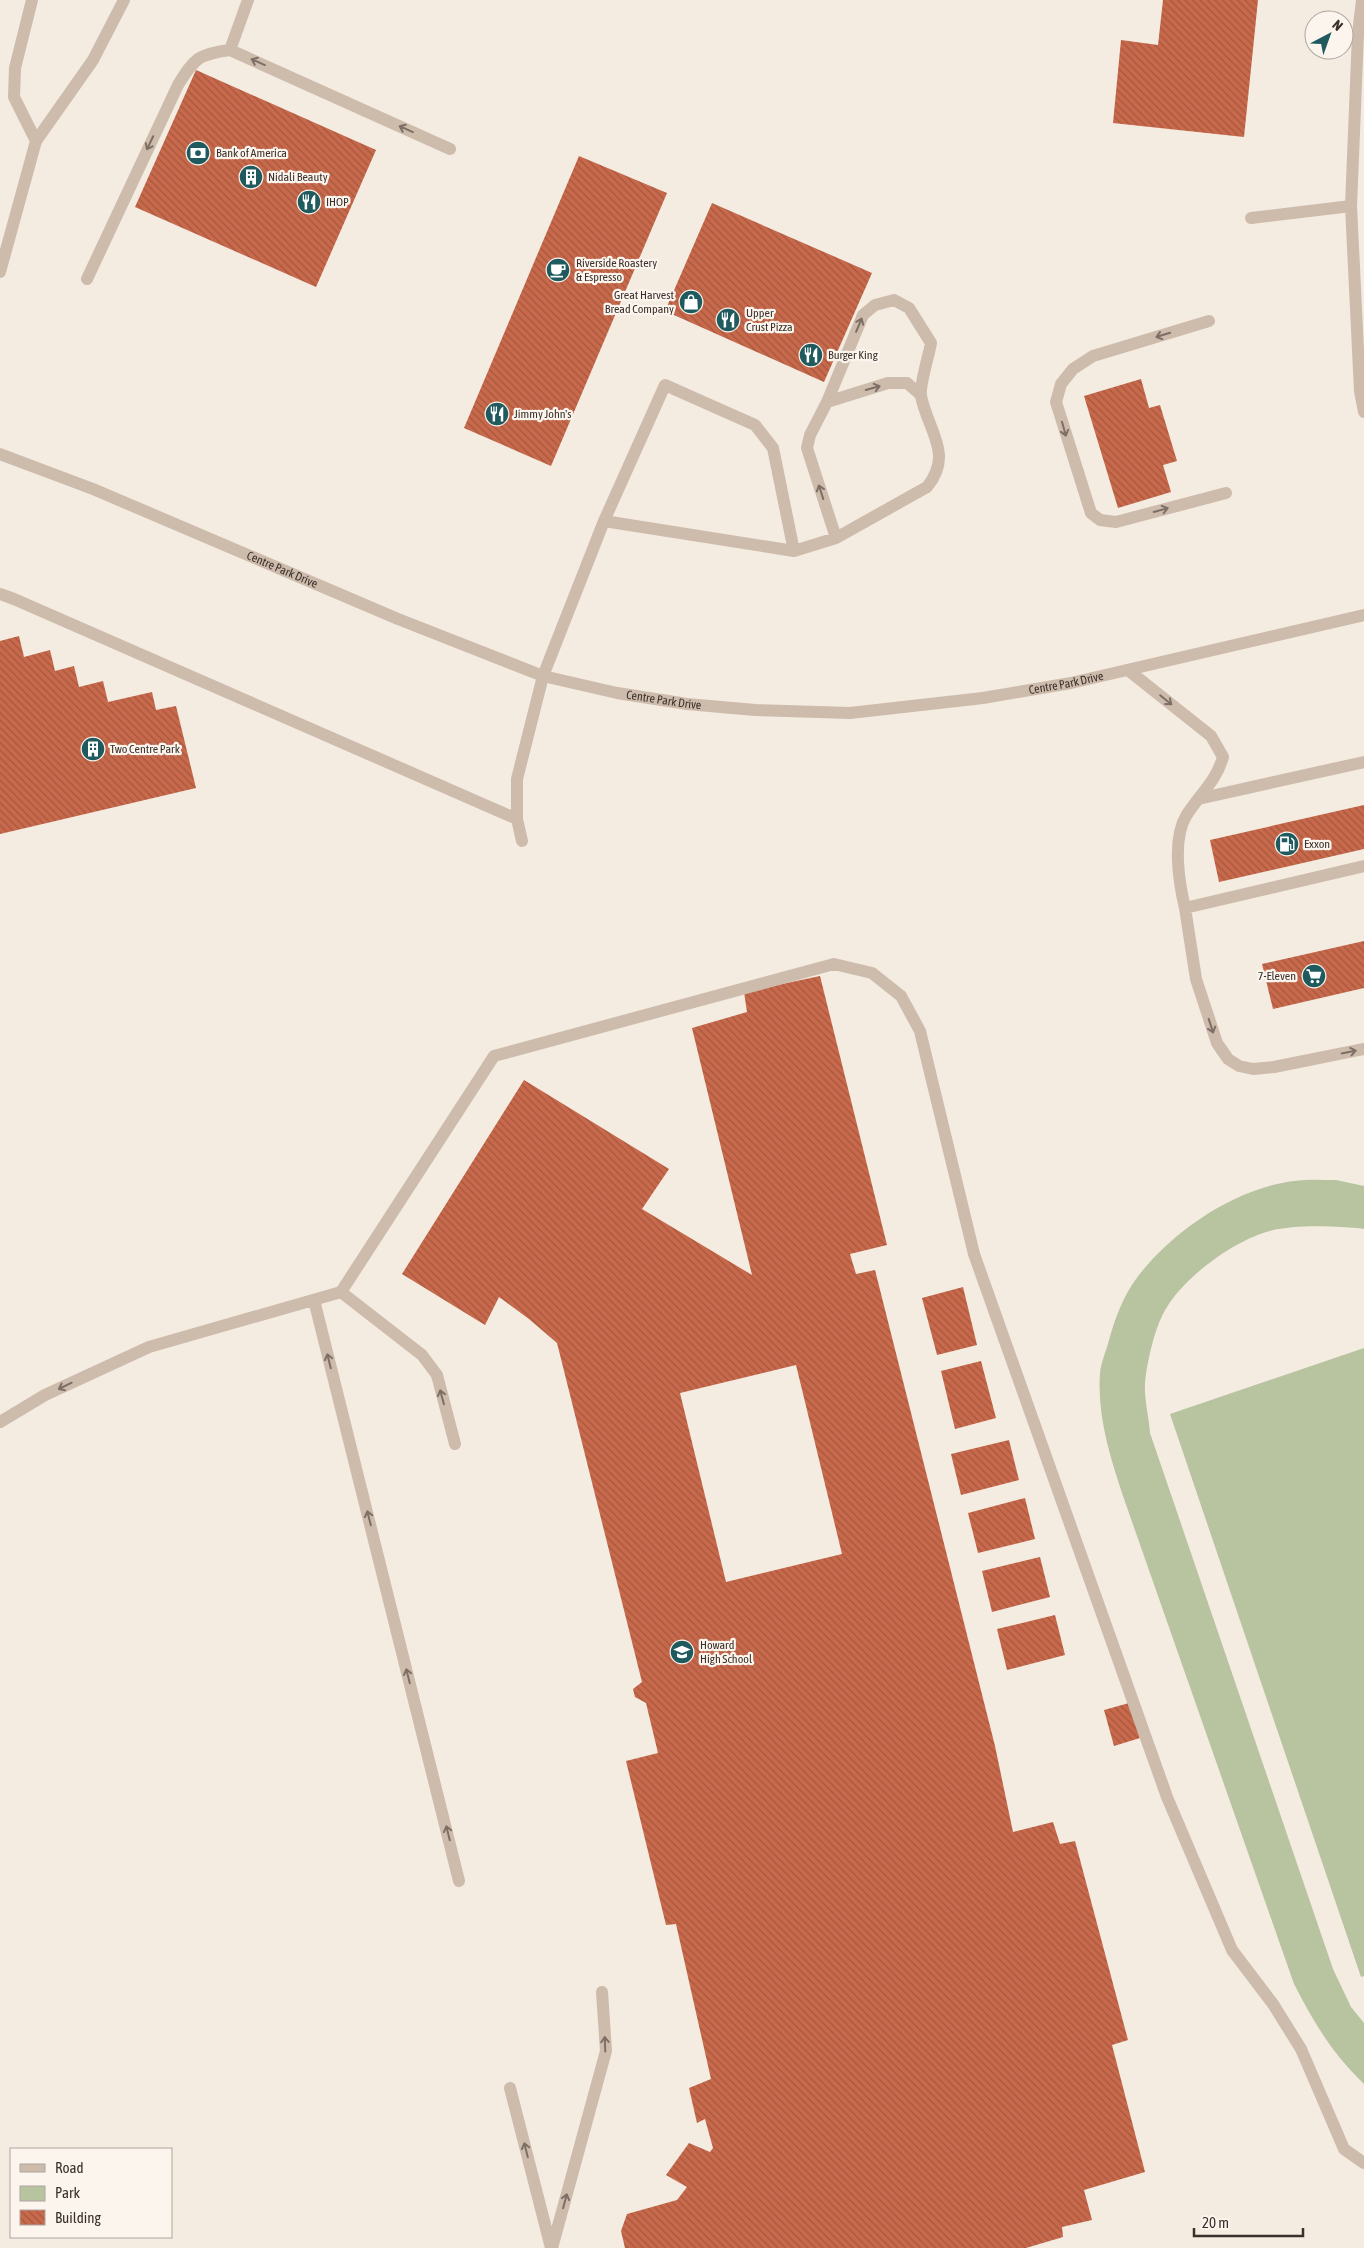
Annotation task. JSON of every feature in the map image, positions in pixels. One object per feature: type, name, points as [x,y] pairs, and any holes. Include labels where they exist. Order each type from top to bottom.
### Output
[{"type":"street","points":[[32,0],[15,68],[14,97],[36,141]]},
{"type":"street","points":[[0,272],[36,141],[93,60],[124,0]]},
{"type":"street","points":[[230,50],[248,0]]},
{"type":"street","points":[[1362,0],[1351,206],[1360,391],[1364,412]]},
{"type":"street","points":[[87,278],[178,84],[193,61],[211,52],[230,50],[450,149]]},
{"type":"street","points":[[1250,218],[1351,206]]},
{"type":"street","points":[[604,521],[794,551],[836,538],[927,487],[934,478],[938,468],[940,451],[921,395],[931,343],[909,308],[894,300],[875,305],[863,315],[827,402],[810,435],[807,448],[836,538]]},
{"type":"street","points":[[1209,321],[1093,356],[1073,368],[1061,384],[1056,402],[1083,494],[1091,513],[1100,520],[1116,522],[1226,493]]},
{"type":"street","points":[[827,402],[888,383],[906,383],[921,395]]},
{"type":"street","points":[[522,841],[517,819],[517,779],[543,676],[604,521],[665,385],[754,425],[773,448],[794,551]]},
{"type":"street","name":"Centre Park Drive","points":[[0,454],[93,489],[398,619],[543,676],[617,693],[687,704],[754,710],[850,713],[983,698],[1071,683],[1364,615]]},
{"type":"street","points":[[0,594],[517,819]]},
{"type":"street","points":[[1128,670],[1211,736],[1223,757],[1218,774],[1184,818],[1178,844],[1179,882],[1196,979],[1222,1053],[1239,1066],[1253,1069],[1274,1068],[1364,1049]]},
{"type":"street","points":[[1198,799],[1364,762]]},
{"type":"street","points":[[1185,908],[1364,866]]},
{"type":"street","points":[[0,1422],[45,1395],[109,1364],[149,1348],[341,1292],[494,1056],[834,964],[872,974],[901,996],[920,1031],[974,1254],[1167,1797],[1232,1950],[1273,2004],[1301,2049],[1344,2149],[1364,2163]]},
{"type":"street","points":[[341,1292],[422,1355],[437,1375],[455,1444]]},
{"type":"street","points":[[314,1300],[459,1881]]},
{"type":"street","points":[[552,2248],[606,2051],[602,1992]]},
{"type":"street","points":[[510,2088],[552,2248]]},
{"type":"green space","points":[[1336,1180],[1364,1186],[1364,1229],[1315,1226],[1277,1229],[1252,1237],[1210,1262],[1175,1295],[1167,1307],[1155,1333],[1146,1374],[1145,1389],[1150,1433],[1333,1969],[1351,2007],[1364,2023],[1364,2084],[1333,2049],[1309,2012],[1294,1984],[1123,1496],[1106,1436],[1100,1405],[1100,1373],[1113,1326],[1133,1283],[1153,1258],[1188,1227],[1229,1202],[1250,1192],[1294,1181]]},
{"type":"green space","points":[[1364,1348],[1364,1976],[1361,1977],[1170,1414]]},
{"type":"building","points":[[1163,0],[1258,0],[1244,137],[1113,123],[1121,40],[1158,45]]},
{"type":"building","points":[[196,70],[376,150],[316,287],[135,207]]},
{"type":"building","points":[[579,156],[667,193],[551,466],[464,428]]},
{"type":"building","points":[[712,203],[872,273],[824,382],[665,311]]},
{"type":"building","points":[[1141,379],[1149,408],[1160,405],[1177,461],[1163,465],[1171,492],[1118,508],[1084,396]]},
{"type":"building","name":"Two Centre Park","points":[[19,636],[24,657],[50,650],[55,671],[74,666],[79,687],[103,681],[108,702],[152,692],[156,710],[176,706],[196,788],[0,834],[0,641]]},
{"type":"building","name":"Exxon","points":[[1364,805],[1364,849],[1219,882],[1210,840]]},
{"type":"building","name":"7-Eleven","points":[[1364,941],[1364,988],[1273,1009],[1262,964]]},
{"type":"building","name":"Howard High School","points":[[820,976],[887,1245],[850,1254],[856,1274],[875,1270],[995,1746],[1013,1832],[1053,1822],[1060,1844],[1075,1841],[1128,2040],[1112,2045],[1145,2172],[1084,2190],[1092,2220],[1062,2227],[1063,2237],[1026,2248],[625,2248],[621,2231],[627,2214],[677,2200],[687,2187],[666,2175],[689,2143],[710,2152],[713,2148],[705,2119],[697,2123],[689,2088],[711,2079],[676,1924],[666,1925],[626,1761],[658,1753],[646,1703],[635,1697],[633,1689],[642,1682],[557,1343],[499,1297],[485,1325],[402,1274],[524,1080],[669,1169],[642,1209],[752,1275],[692,1028],[747,1012],[744,992]],"holes":[[[796,1365],[842,1554],[726,1582],[680,1393]]]},
{"type":"building","points":[[963,1287],[977,1345],[937,1355],[922,1298]]},
{"type":"building","points":[[981,1361],[996,1418],[955,1429],[941,1371]]},
{"type":"building","points":[[1009,1440],[1019,1480],[961,1495],[951,1454]]},
{"type":"building","points":[[1025,1498],[1035,1539],[978,1553],[968,1513]]},
{"type":"building","points":[[1040,1557],[1050,1597],[992,1612],[982,1571]]},
{"type":"building","points":[[1055,1615],[1065,1655],[1007,1670],[997,1629]]},
{"type":"building","points":[[1129,1703],[1140,1738],[1114,1746],[1104,1710]]},
{"type":"place","name":"Bank of America","points":[[198,153]]},
{"type":"place","name":"Nidali Beauty","points":[[251,177]]},
{"type":"place","name":"IHOP","points":[[309,202]]},
{"type":"place","name":"Riverside Roastery & Espresso","points":[[558,270]]},
{"type":"place","name":"Great Harvest Bread Company","points":[[691,302]]},
{"type":"place","name":"Upper Crust Pizza","points":[[728,320]]},
{"type":"place","name":"Burger King","points":[[811,355]]},
{"type":"place","name":"Jimmy John's","points":[[497,414]]},
{"type":"place","name":"Two Centre Park","points":[[93,749]]},
{"type":"place","name":"Exxon","points":[[1287,844]]},
{"type":"place","name":"7-Eleven","points":[[1314,976]]},
{"type":"place","name":"Howard High School","points":[[682,1652]]}]
